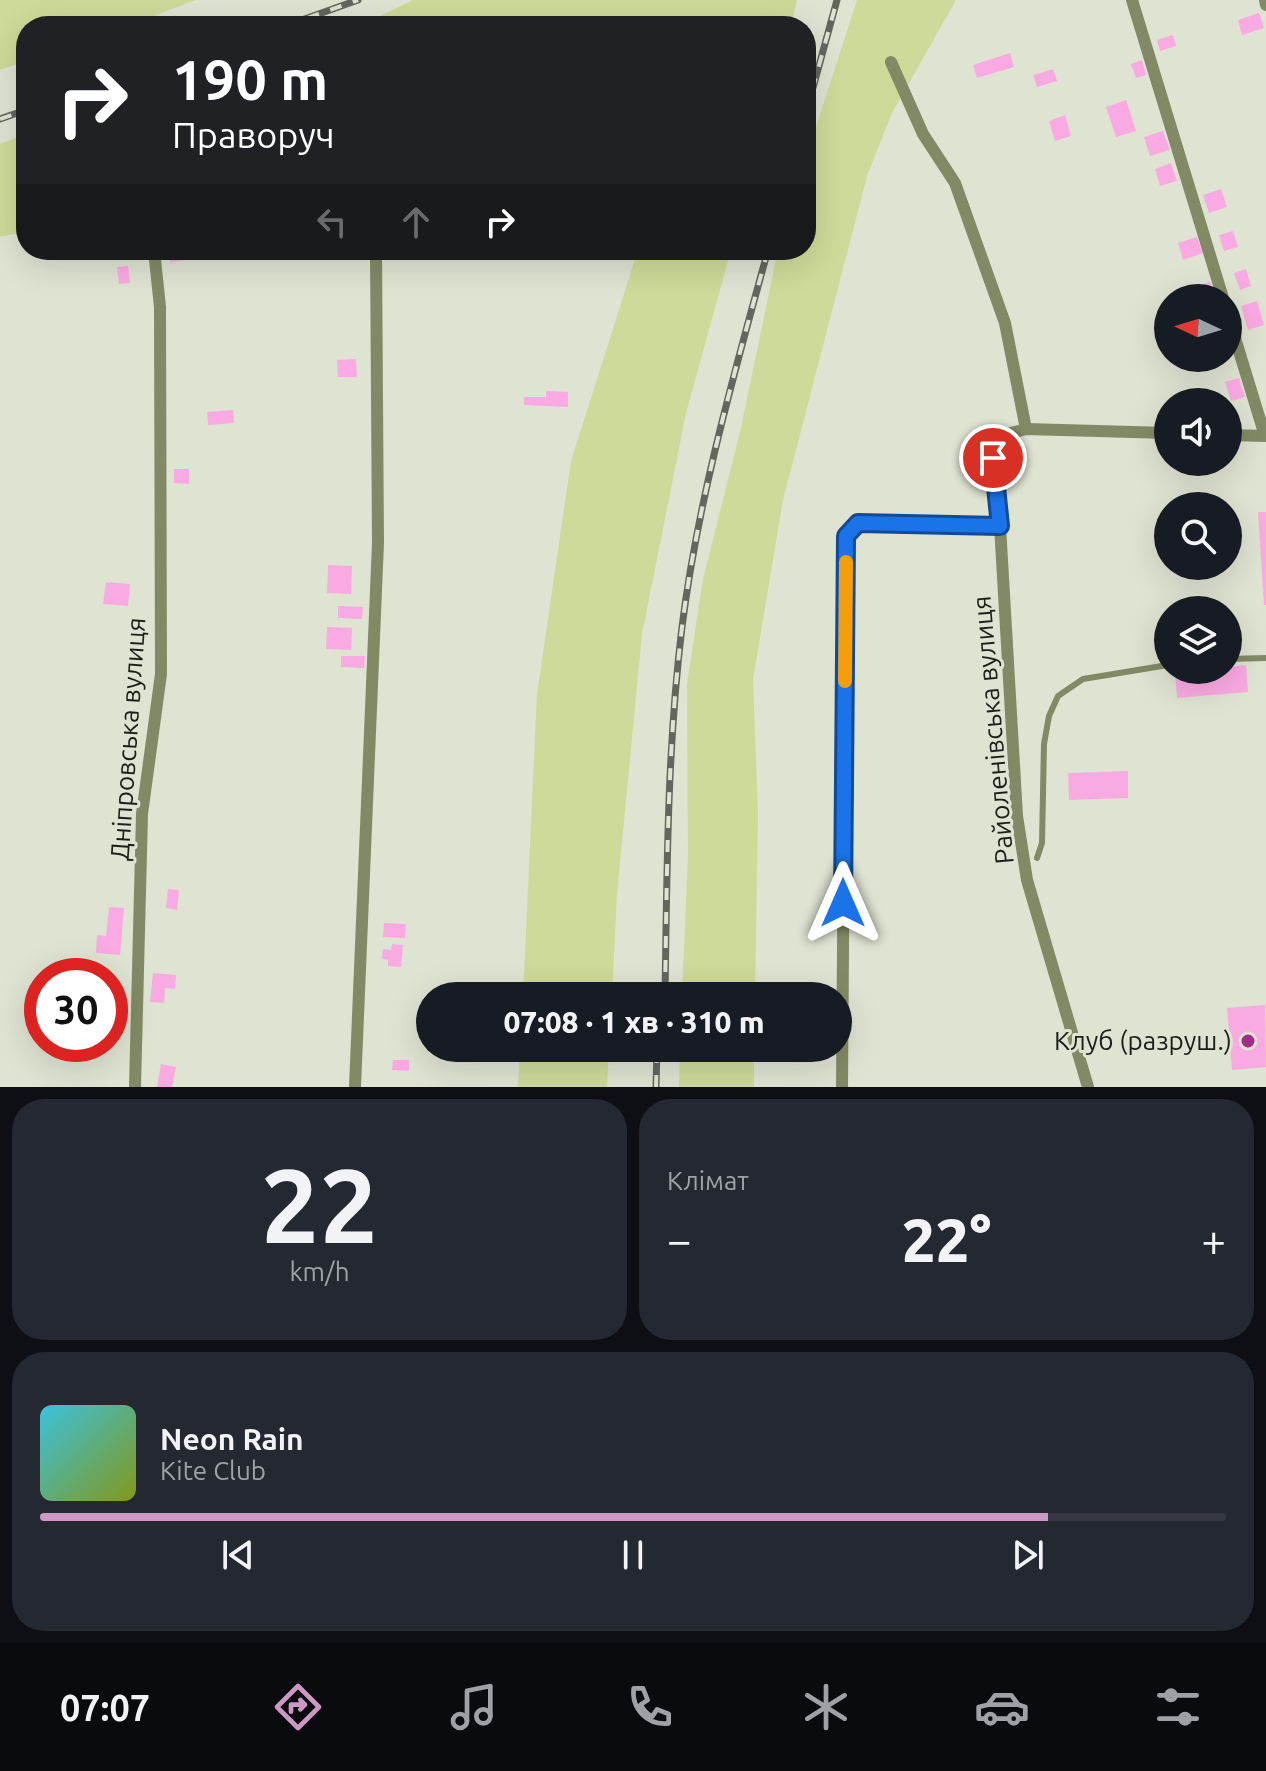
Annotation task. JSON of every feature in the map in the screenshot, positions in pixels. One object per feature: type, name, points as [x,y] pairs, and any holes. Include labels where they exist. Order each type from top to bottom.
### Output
[{"type":"street","points":[[1132,0],[1219,284]]},
{"type":"street","points":[[891,62],[923,134],[955,183],[1005,323],[1026,429],[1154,433]]},
{"type":"street","name":"Дніпровська вулиця","points":[[135,1087],[142,814],[161,674],[160,307],[155,260]]},
{"type":"street","points":[[355,1087],[378,543],[376,260]]},
{"type":"street","points":[[1242,360],[1266,436],[1242,435]]},
{"type":"street","name":"Райоленівська вулиця","points":[[1026,429],[1004,435],[996,445],[993,458],[1000,526],[1017,816],[1030,858],[1027,880],[1088,1087]]},
{"type":"street","points":[[842,1087],[846,536],[858,523],[1000,526]]},
{"type":"lane","points":[[1242,659],[1266,658]]},
{"type":"lane","points":[[1030,858],[1042,843],[1044,744],[1049,716],[1058,696],[1083,679],[1154,667]]},
{"type":"green space","points":[[0,0],[195,0],[154,16],[16,16],[16,64],[0,70]]},
{"type":"green space","points":[[413,0],[797,0],[793,16],[380,16]]},
{"type":"green space","points":[[857,0],[956,0],[892,113],[867,176],[783,500],[753,680],[758,813],[755,982],[683,982],[688,855],[687,684],[703,579],[740,432],[776,260],[816,260],[816,127]]},
{"type":"green space","points":[[16,138],[16,233],[0,237],[0,144]]},
{"type":"green space","points":[[635,260],[728,260],[686,413],[642,634],[617,894],[613,982],[524,982],[537,694],[571,461]]},
{"type":"green space","points":[[519,1062],[608,1062],[607,1087],[518,1087]]},
{"type":"green space","points":[[680,1062],[754,1062],[754,1087],[679,1087]]},
{"type":"building","points":[[1259,13],[1264,28],[1242,35],[1238,20]]},
{"type":"building","points":[[1173,35],[1176,46],[1160,51],[1157,40]]},
{"type":"building","points":[[1010,53],[1014,67],[977,78],[973,65]]},
{"type":"building","points":[[1142,60],[1146,75],[1136,78],[1131,64]]},
{"type":"building","points":[[1053,69],[1057,81],[1037,87],[1033,75]]},
{"type":"building","points":[[1126,100],[1136,131],[1116,137],[1106,107]]},
{"type":"building","points":[[1065,115],[1071,136],[1055,141],[1049,121]]},
{"type":"building","points":[[1163,131],[1170,150],[1150,156],[1144,137]]},
{"type":"building","points":[[1171,163],[1177,181],[1160,186],[1155,169]]},
{"type":"building","points":[[1221,189],[1227,207],[1209,213],[1203,195]]},
{"type":"building","points":[[1233,231],[1238,247],[1224,251],[1219,235]]},
{"type":"building","points":[[1197,237],[1203,253],[1183,260],[1178,243]]},
{"type":"building","points":[[128,266],[130,283],[119,284],[117,267]]},
{"type":"building","points":[[1246,269],[1251,286],[1242,289],[1234,273]]},
{"type":"building","points":[[1257,301],[1264,325],[1248,330],[1242,306]]},
{"type":"building","points":[[356,359],[357,377],[338,377],[337,360]]},
{"type":"building","points":[[1239,378],[1245,397],[1242,398],[1242,388],[1227,388],[1225,382]]},
{"type":"building","points":[[546,391],[568,392],[568,407],[524,405],[524,397],[546,397]]},
{"type":"building","points":[[233,410],[234,423],[208,425],[207,412]]},
{"type":"building","points":[[174,469],[189,469],[189,484],[174,483]]},
{"type":"building","points":[[1258,512],[1266,512],[1266,605],[1264,605]]},
{"type":"building","points":[[328,565],[352,566],[351,594],[327,593]]},
{"type":"building","points":[[106,582],[130,584],[128,606],[103,604]]},
{"type":"building","points":[[338,606],[363,607],[362,619],[338,618]]},
{"type":"building","points":[[327,627],[352,628],[351,650],[326,649]]},
{"type":"building","points":[[341,656],[365,656],[364,668],[341,667]]},
{"type":"building","points":[[1242,665],[1246,665],[1248,692],[1177,698],[1176,684],[1242,684]]},
{"type":"building","points":[[1128,771],[1128,798],[1069,800],[1068,773]]},
{"type":"building","points":[[168,889],[179,890],[177,910],[166,908]]},
{"type":"building","points":[[109,907],[124,908],[120,955],[96,953],[97,935],[106,936]]},
{"type":"building","points":[[384,923],[406,924],[405,938],[383,937]]},
{"type":"building","points":[[392,944],[403,945],[401,967],[388,966],[388,960],[382,959],[383,949],[391,950]]},
{"type":"building","points":[[153,973],[176,975],[175,989],[165,988],[164,1003],[150,1002]]},
{"type":"building","name":"Клуб (разруш.)","points":[[1265,1005],[1266,1067],[1232,1070],[1227,1008]]},
{"type":"building","points":[[393,1060],[409,1060],[409,1071],[392,1070]]},
{"type":"building","points":[[161,1064],[176,1067],[172,1087],[157,1087]]},
{"type":"railway","points":[[313,16],[358,0]]},
{"type":"railway","points":[[816,77],[837,0]]},
{"type":"railway","points":[[0,119],[16,113]]},
{"type":"railway","points":[[665,982],[671,765],[682,627],[707,484],[765,260]]},
{"type":"railway","points":[[656,1087],[657,1062]]},
{"type":"slow traffic","points":[[845,681],[846,562]]},
{"type":"place","name":"Клуб (разруш.)","points":[[1248,1041]]},
{"type":"route","points":[[843,903],[846,536],[858,523],[1000,526],[993,458]]}]
